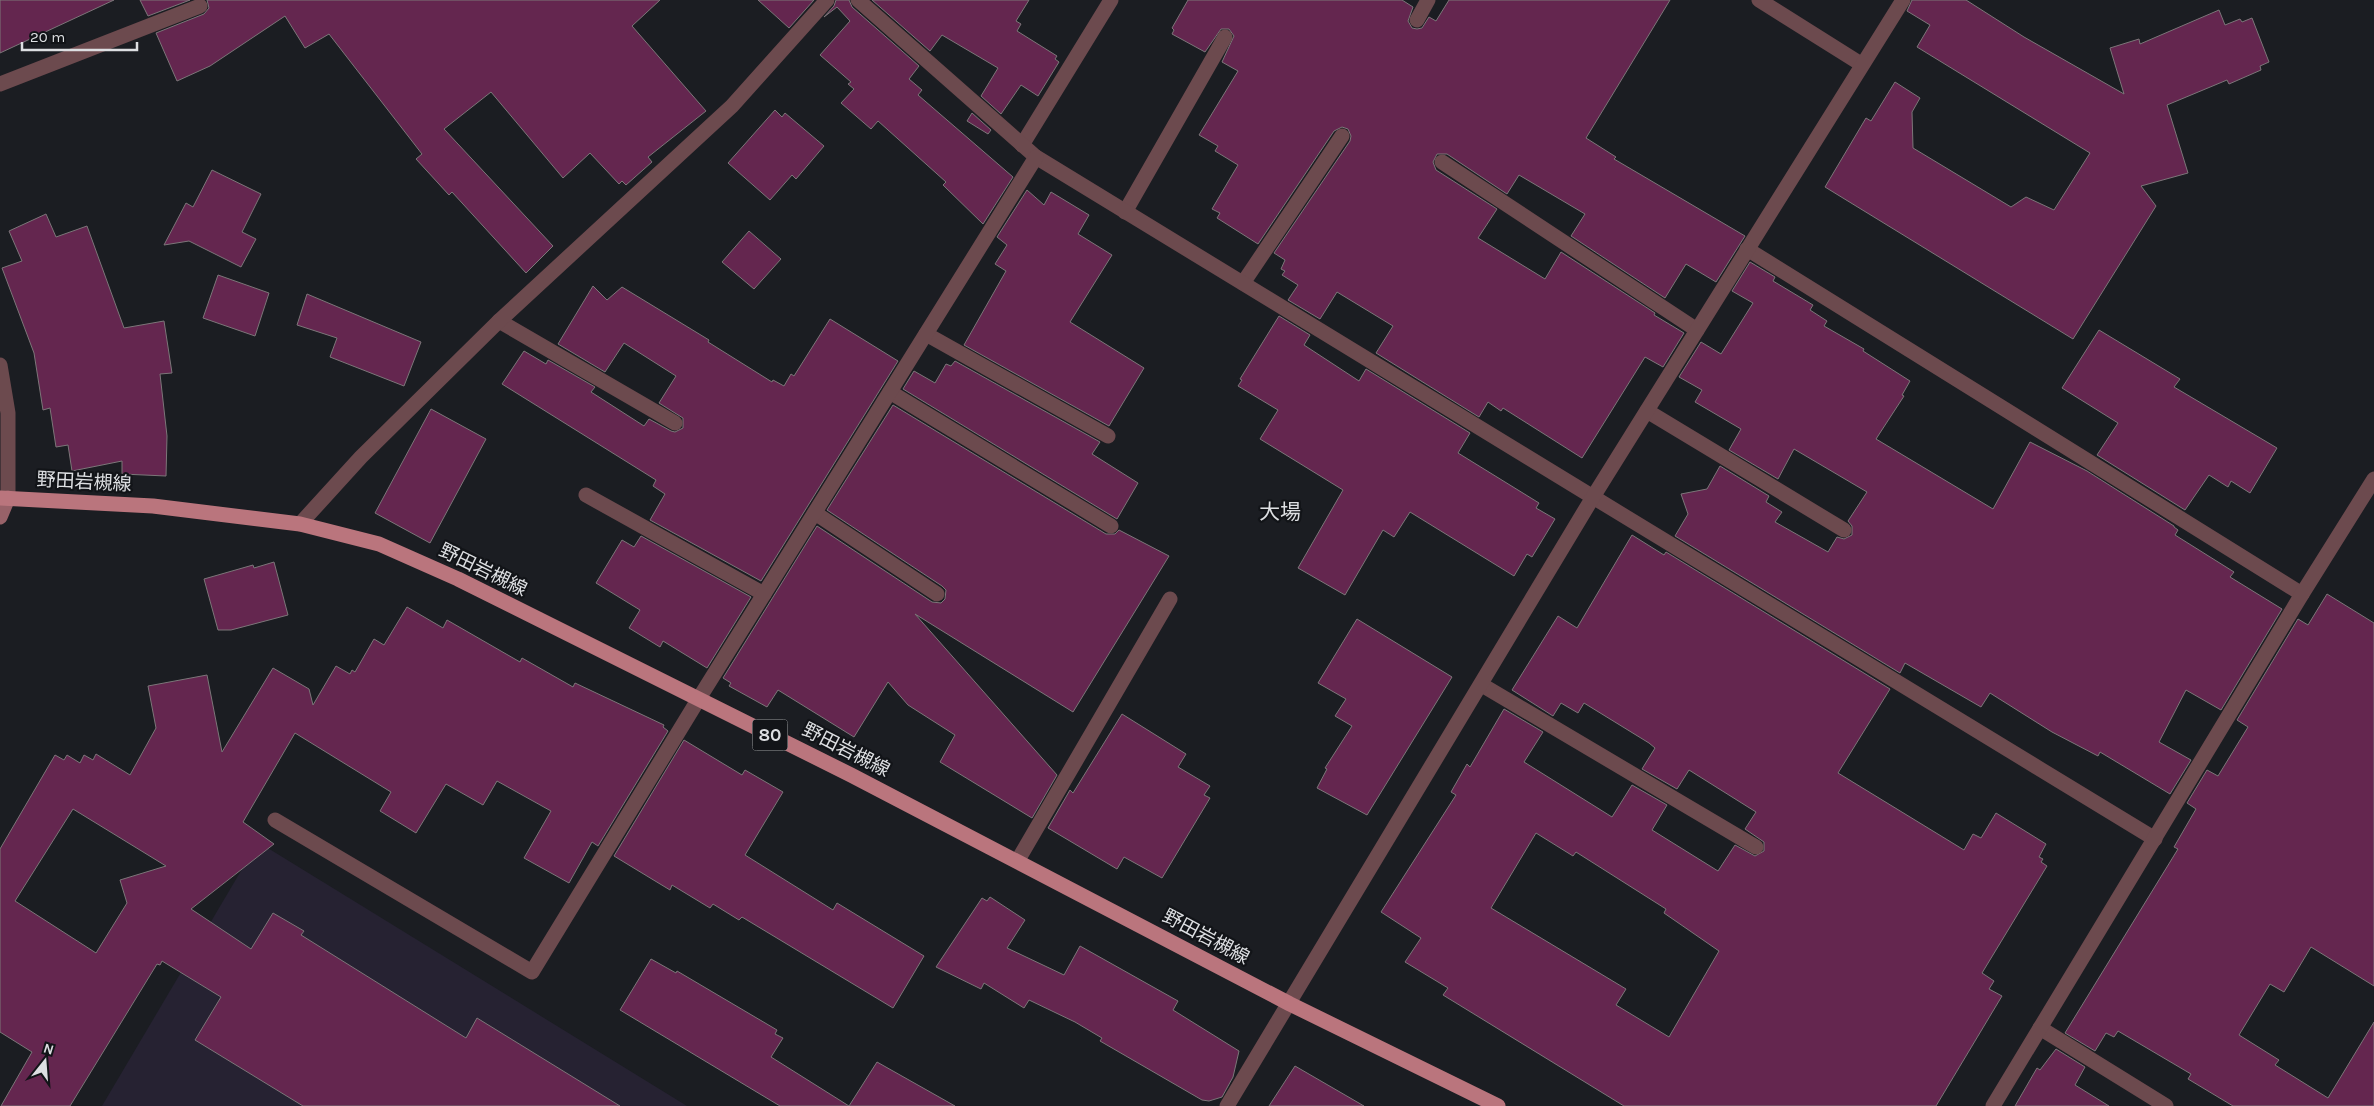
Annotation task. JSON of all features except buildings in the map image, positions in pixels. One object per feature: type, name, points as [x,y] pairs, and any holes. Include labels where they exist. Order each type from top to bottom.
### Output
[{"type":"main road","name":"野田岩槻線","points":[[4,498],[153,506],[300,524],[379,544],[458,579],[851,775],[1018,860],[1290,1004],[1498,1106]]},
{"type":"street","points":[[300,524],[361,457],[499,321],[732,106],[827,0]]},
{"type":"street","points":[[858,0],[1036,157],[2154,839]]},
{"type":"street","points":[[1022,146],[1111,0]]},
{"type":"street","points":[[1416,20],[1428,0]]},
{"type":"street","points":[[1759,0],[1861,64]]},
{"type":"street","points":[[1227,1106],[1482,685],[1593,497],[1861,64],[1903,0]]},
{"type":"street","points":[[0,84],[200,6]]},
{"type":"street","points":[[1125,212],[1226,37]]},
{"type":"street","points":[[1243,283],[1342,136]]},
{"type":"street","points":[[275,820],[532,972],[698,700],[1036,157]]},
{"type":"street","points":[[1442,162],[1697,330]]},
{"type":"street","points":[[1747,249],[2302,594]]},
{"type":"street","points":[[499,321],[675,423]]},
{"type":"street","points":[[926,334],[1108,436]]},
{"type":"street","points":[[0,365],[8,413],[4,498],[0,517]]},
{"type":"street","points":[[890,392],[1111,526]]},
{"type":"street","points":[[1647,411],[1844,530]]},
{"type":"street","points":[[1993,1106],[2302,594],[2374,479]]},
{"type":"street","points":[[586,495],[764,594]]},
{"type":"street","points":[[815,513],[937,594]]},
{"type":"street","points":[[1018,860],[1170,599]]},
{"type":"street","points":[[1482,685],[1756,847]]},
{"type":"street","points":[[2040,1028],[2166,1106]]},
{"type":"shaded area","points":[[258,842],[687,1106],[102,1106]]},
{"type":"district","name":"大場","points":[[1280,512]]}]
